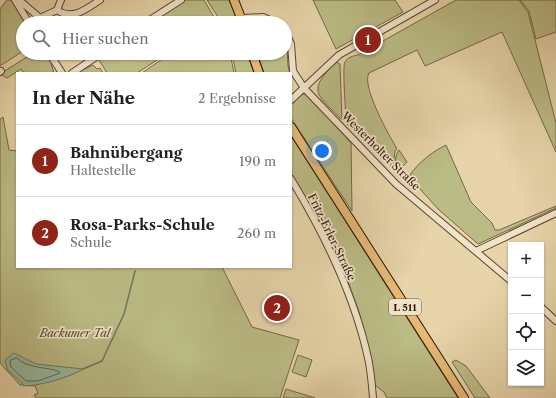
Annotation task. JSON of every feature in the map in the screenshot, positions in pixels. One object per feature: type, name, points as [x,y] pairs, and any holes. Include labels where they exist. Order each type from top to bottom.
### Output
[{"type":"main road","points":[[234,0],[241,16]]},
{"type":"main road","points":[[254,60],[259,72]]},
{"type":"main road","name":"L 511","points":[[292,129],[464,398]]},
{"type":"street","points":[[15,0],[25,16]]},
{"type":"street","points":[[19,0],[38,16]]},
{"type":"street","points":[[42,16],[57,10],[61,0]]},
{"type":"street","points":[[57,10],[65,15],[74,15],[100,0]]},
{"type":"street","points":[[156,16],[181,0]]},
{"type":"street","points":[[292,99],[346,50],[435,0]]},
{"type":"street","points":[[54,60],[61,72]]},
{"type":"street","points":[[74,72],[92,60]]},
{"type":"street","name":"Westerholter Straße","points":[[292,60],[292,71],[304,88],[396,184],[508,278]]},
{"type":"street","name":"Fritz-Erler-Straße","points":[[292,181],[337,264],[351,300],[369,359],[373,398]]},
{"type":"street","points":[[476,251],[556,213]]},
{"type":"street","points":[[544,310],[556,320]]},
{"type":"green space","points":[[7,0],[11,0],[22,16],[16,16],[16,56],[0,66],[0,9]]},
{"type":"green space","points":[[184,0],[204,0],[213,16],[160,16]]},
{"type":"green space","points":[[207,0],[229,0],[235,16],[217,16]]},
{"type":"green space","points":[[313,0],[395,0],[403,12],[336,49]]},
{"type":"green space","points":[[456,0],[519,0],[528,12],[556,123],[556,152],[502,32],[425,66],[417,50],[369,73],[369,88],[372,99],[397,149],[395,151],[393,168],[346,123],[344,65],[346,60],[358,55]]},
{"type":"green space","points":[[520,0],[556,0],[556,32],[536,39],[529,11]]},
{"type":"green space","points":[[22,60],[51,60],[54,72],[23,72],[21,69],[7,78],[0,74]]},
{"type":"green space","points":[[99,60],[157,60],[139,72],[106,72]]},
{"type":"green space","points":[[161,60],[231,60],[234,72],[143,72]]},
{"type":"green space","points":[[233,60],[249,60],[254,72],[236,72]]},
{"type":"green space","points":[[259,60],[288,60],[290,72],[264,72]]},
{"type":"green space","points":[[336,62],[340,64],[342,120],[326,104],[318,92],[318,87],[321,80]]},
{"type":"green space","points":[[93,65],[97,69],[100,68],[102,72],[78,72]]},
{"type":"green space","points":[[302,94],[306,94],[351,143],[352,211],[292,120],[292,104]]},
{"type":"green space","name":"Backumer Tal","points":[[3,117],[9,150],[16,151],[16,268],[222,268],[252,327],[299,340],[280,398],[36,398],[34,395],[38,393],[35,386],[20,385],[0,363],[0,119]]},
{"type":"green space","points":[[292,138],[458,398],[387,398],[384,392],[375,385],[372,362],[360,315],[337,251],[292,175]]},
{"type":"green space","points":[[446,145],[471,202],[492,223],[495,230],[499,230],[556,206],[556,208],[478,244],[438,209],[411,179],[410,175],[421,162]]},
{"type":"green space","points":[[399,150],[407,162],[397,172],[395,161]]},
{"type":"green space","points":[[298,355],[312,360],[306,377],[292,372]]},
{"type":"green space","points":[[456,360],[466,366],[490,398],[475,398],[452,362]]},
{"type":"green space","points":[[286,389],[315,398],[283,398]]},
{"type":"water","points":[[14,353],[36,364],[83,369],[55,380],[25,386],[7,369],[5,360]]},
{"type":"waterway","points":[[83,369],[102,361],[124,314],[135,271]]},
{"type":"place","name":"Bahnübergang","points":[[368,40]]},
{"type":"place","name":"Rosa-Parks-Schule","points":[[277,308]]}]
